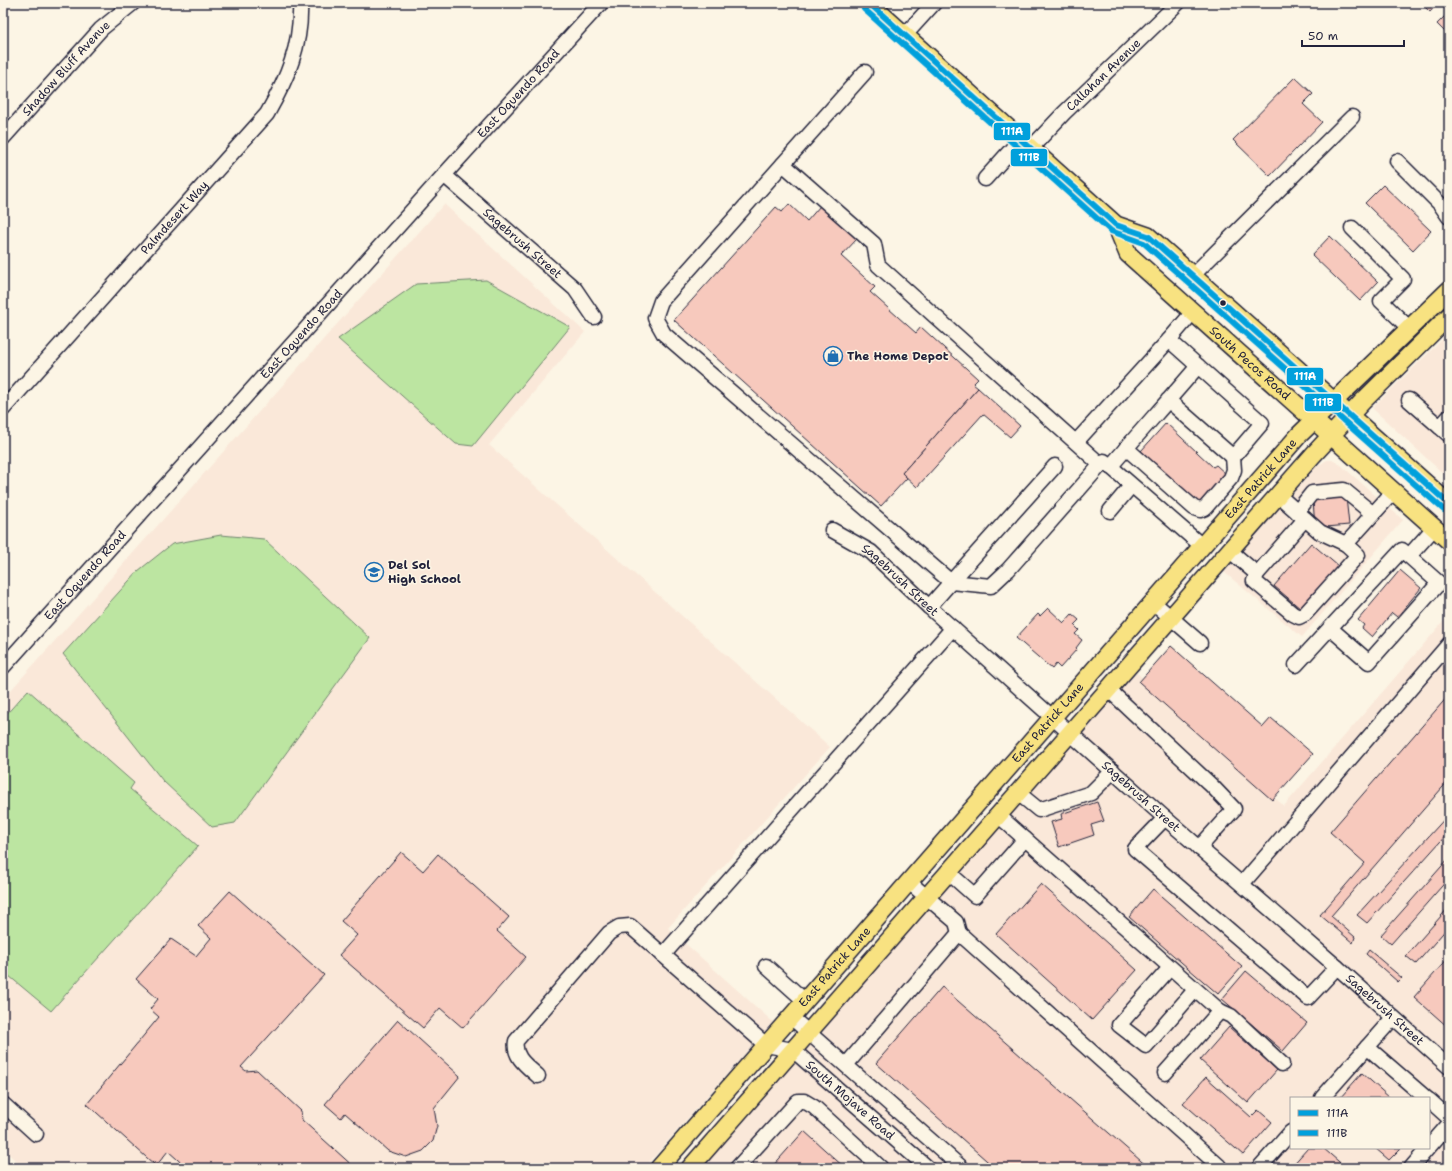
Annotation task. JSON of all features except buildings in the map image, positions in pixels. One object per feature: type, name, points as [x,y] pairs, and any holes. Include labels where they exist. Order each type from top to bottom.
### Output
[{"type":"main road","name":"South Pecos Road","points":[[869,3],[1116,225],[1148,236],[1449,504]]},
{"type":"main road","name":"South Pecos Road","points":[[1116,225],[1128,254],[1449,541]]},
{"type":"main road","name":"East Patrick Lane","points":[[659,1168],[1202,546],[1314,420],[1449,290]]},
{"type":"main road","name":"East Patrick Lane","points":[[694,1167],[793,1050],[1017,792],[1330,435],[1449,316]]},
{"type":"street","name":"Shadow Bluff Avenue","points":[[3,138],[101,29],[133,3]]},
{"type":"street","name":"Palmdesert Way","points":[[3,409],[267,114],[283,86],[293,62],[299,32],[300,3]]},
{"type":"street","name":"East Oquendo Road","points":[[3,667],[600,3]]},
{"type":"street","points":[[905,35],[934,3]]},
{"type":"street","name":"Callahan Avenue","points":[[985,179],[1064,113],[1178,3]]},
{"type":"street","points":[[865,72],[661,301],[655,318],[664,334],[951,582],[992,586],[1105,466],[1126,448],[1198,366]]},
{"type":"street","points":[[1192,276],[1352,117]]},
{"type":"street","points":[[1397,161],[1440,204],[1449,217]]},
{"type":"street","points":[[783,164],[874,244],[878,265],[1076,442],[1132,486],[1202,546]]},
{"type":"street","name":"Sagebrush Street","points":[[444,175],[575,289],[594,317]]},
{"type":"street","points":[[1352,228],[1403,279],[1381,301],[1410,329]]},
{"type":"street","points":[[1076,442],[1193,312]]},
{"type":"street","points":[[1169,340],[1262,423],[1233,457]]},
{"type":"street","points":[[1126,448],[1194,508],[1200,510],[1205,508],[1231,478],[1234,470],[1233,457],[1168,400]]},
{"type":"street","points":[[1409,400],[1446,427]]},
{"type":"street","points":[[929,607],[1055,466]]},
{"type":"street","points":[[1110,511],[1132,486]]},
{"type":"street","points":[[1278,495],[1301,515],[1320,532],[1346,544],[1358,555],[1305,614],[1299,617],[1254,581],[1257,574],[1301,515],[1312,493],[1344,490],[1373,514]]},
{"type":"street","points":[[1346,544],[1393,492]]},
{"type":"street","points":[[1409,556],[1434,528]]},
{"type":"street","name":"Sagebrush Street","points":[[832,530],[871,552],[929,607],[1165,818],[1337,967],[1449,1067]]},
{"type":"street","points":[[1229,550],[1257,574]]},
{"type":"street","points":[[1296,665],[1330,628],[1402,550],[1439,583],[1369,662],[1330,628]]},
{"type":"street","points":[[1153,602],[1200,643]]},
{"type":"street","points":[[663,955],[953,628]]},
{"type":"street","points":[[1242,884],[1449,644]]},
{"type":"street","points":[[1108,688],[1206,780],[1234,809],[1199,848]]},
{"type":"street","points":[[1017,792],[1039,810],[1091,793],[1113,771]]},
{"type":"street","points":[[998,815],[1195,990],[1220,1011],[1231,1016],[1282,1064]]},
{"type":"street","points":[[1165,818],[1136,849],[1308,998],[1337,967]]},
{"type":"street","points":[[948,872],[975,896],[1025,839]]},
{"type":"street","points":[[909,882],[956,922],[959,934],[1219,1166],[1217,1168]]},
{"type":"street","points":[[538,1076],[519,1058],[515,1047],[516,1041],[609,933],[619,928],[630,926],[766,1045],[793,1050]]},
{"type":"street","points":[[846,1065],[959,934]]},
{"type":"street","points":[[766,966],[805,1001]]},
{"type":"street","points":[[1170,968],[1119,1025],[1146,1046],[1195,990]]},
{"type":"street","points":[[1165,1073],[1220,1011]]},
{"type":"street","points":[[792,1017],[962,1168]]},
{"type":"street","points":[[1323,1097],[1393,1018]]},
{"type":"street","points":[[1367,1047],[1425,1097]]},
{"type":"street","name":"South Mojave Road","points":[[793,1050],[920,1165]]},
{"type":"street","points":[[737,1168],[792,1106],[798,1101],[804,1101],[814,1108],[881,1168]]},
{"type":"street","points":[[1430,1101],[1449,1118]]},
{"type":"street","points":[[3,1104],[36,1134]]},
{"type":"street","points":[[1430,1145],[1449,1124]]},
{"type":"street","points":[[1259,1168],[1290,1133]]},
{"type":"street","points":[[1411,1168],[1426,1149]]},
{"type":"shaded area","name":"Del Sol High School","points":[[444,204],[585,332],[489,445],[830,747],[668,928],[773,1022],[644,1168],[24,1168],[3,1149],[3,699]]},
{"type":"shaded area","points":[[1449,333],[1449,479],[1372,408]]},
{"type":"shaded area","points":[[1327,460],[1332,460],[1341,465],[1403,520],[1302,637],[1224,572],[1316,467]]},
{"type":"shaded area","points":[[1449,615],[1449,1168],[676,1168],[1063,726],[1137,673],[1284,806]]},
{"type":"green space","points":[[486,280],[570,327],[473,446],[456,444],[338,339],[416,284]]},
{"type":"green space","points":[[221,535],[264,539],[370,638],[235,823],[212,827],[163,781],[63,654],[138,571],[172,544]]},
{"type":"green space","points":[[28,690],[134,783],[130,789],[198,846],[51,1011],[3,971],[3,718]]},
{"type":"transit line","name":"111A","points":[[869,3],[1116,225],[1148,236],[1449,504]]},
{"type":"transit line","name":"111B","points":[[864,9],[1111,231],[1144,243],[1444,510]]},
{"type":"place","name":"The Home Depot","points":[[833,356]]},
{"type":"place","name":"Del Sol High School","points":[[374,572]]}]
